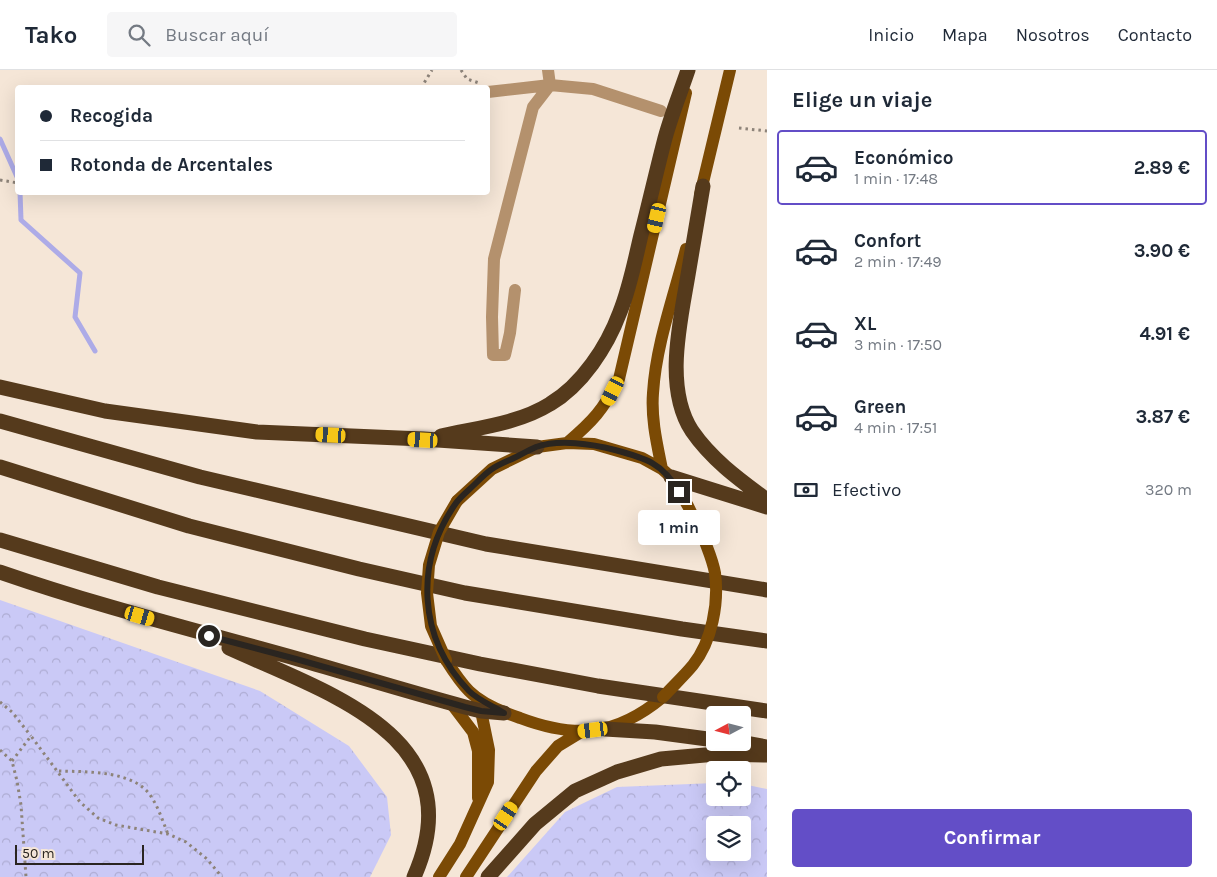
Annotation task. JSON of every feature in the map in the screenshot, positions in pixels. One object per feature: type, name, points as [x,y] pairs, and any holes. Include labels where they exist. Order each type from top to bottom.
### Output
[{"type":"highway","points":[[423,440],[507,421],[548,405],[566,393],[592,362],[617,319],[629,286],[664,139],[690,70]]},
{"type":"highway","points":[[703,186],[677,338],[675,365],[679,396],[684,414],[692,430],[712,456],[767,500]]},
{"type":"highway","points":[[0,387],[105,411],[257,432],[537,447]]},
{"type":"highway","points":[[0,421],[200,477],[486,544],[767,590]]},
{"type":"highway","points":[[1,467],[189,526],[455,591],[682,629],[767,641]]},
{"type":"highway","points":[[666,473],[767,507]]},
{"type":"highway","points":[[0,540],[158,587],[365,639],[480,664],[598,686],[767,711]]},
{"type":"highway","points":[[0,572],[192,631],[481,711],[504,713]]},
{"type":"highway","points":[[192,631],[346,703],[387,731],[402,746],[413,759],[422,776],[428,806],[426,842],[421,862],[414,877]]},
{"type":"highway","points":[[605,729],[655,732],[706,739]]},
{"type":"highway","points":[[751,744],[767,747]]},
{"type":"highway","points":[[488,877],[535,824],[576,791],[616,772],[661,759],[716,754],[767,755]]},
{"type":"main road","points":[[567,443],[592,422],[607,403],[619,379],[690,70]]},
{"type":"main road","points":[[471,693],[504,713],[542,726],[581,732],[605,729],[642,712],[663,696],[693,665],[704,647],[716,595],[715,571],[704,539],[688,506],[666,473],[654,423],[653,394],[658,357],[703,186],[730,70]]},
{"type":"main road","points":[[440,877],[460,844],[488,782],[489,750],[481,711],[471,693],[446,660],[431,626],[427,593],[429,565],[439,532],[457,502],[492,469],[537,447],[567,443],[594,444],[642,458],[666,473]]},
{"type":"main road","points":[[451,703],[473,732],[478,751],[478,804]]},
{"type":"main road","points":[[466,877],[536,771],[558,746],[581,732]]},
{"type":"street","points":[[515,290],[510,333],[505,355],[493,355],[494,259],[533,107],[550,85],[548,70]]},
{"type":"street","points":[[490,92],[550,85],[593,90],[661,111]]},
{"type":"path","points":[[423,85],[432,70]]},
{"type":"path","points":[[739,128],[767,131]]},
{"type":"path","points":[[0,180],[15,182]]},
{"type":"path","points":[[0,702],[12,712],[59,771],[80,802],[98,818],[116,825],[168,834],[186,842],[207,859],[222,877]]},
{"type":"path","points":[[12,761],[31,736]]},
{"type":"path","points":[[0,750],[12,761],[21,805],[26,877]]},
{"type":"path","points":[[59,771],[120,776],[138,785],[146,790],[152,798],[168,834]]},
{"type":"green space","points":[[0,600],[260,691],[349,746],[387,797],[391,835],[370,877],[0,877]]},
{"type":"green space","points":[[706,783],[706,806],[751,806],[751,786],[767,789],[767,877],[507,877],[565,812],[617,787]]},
{"type":"waterway","points":[[0,139],[15,172]]},
{"type":"waterway","points":[[20,195],[21,220],[80,273],[75,317],[95,351]]},
{"type":"route","points":[[209,636],[465,707],[481,711],[504,713],[471,693],[460,680],[446,660],[431,626],[427,593],[429,565],[439,532],[457,502],[492,469],[537,447],[567,443],[594,444],[642,458],[662,469],[671,477],[679,492]]}]
